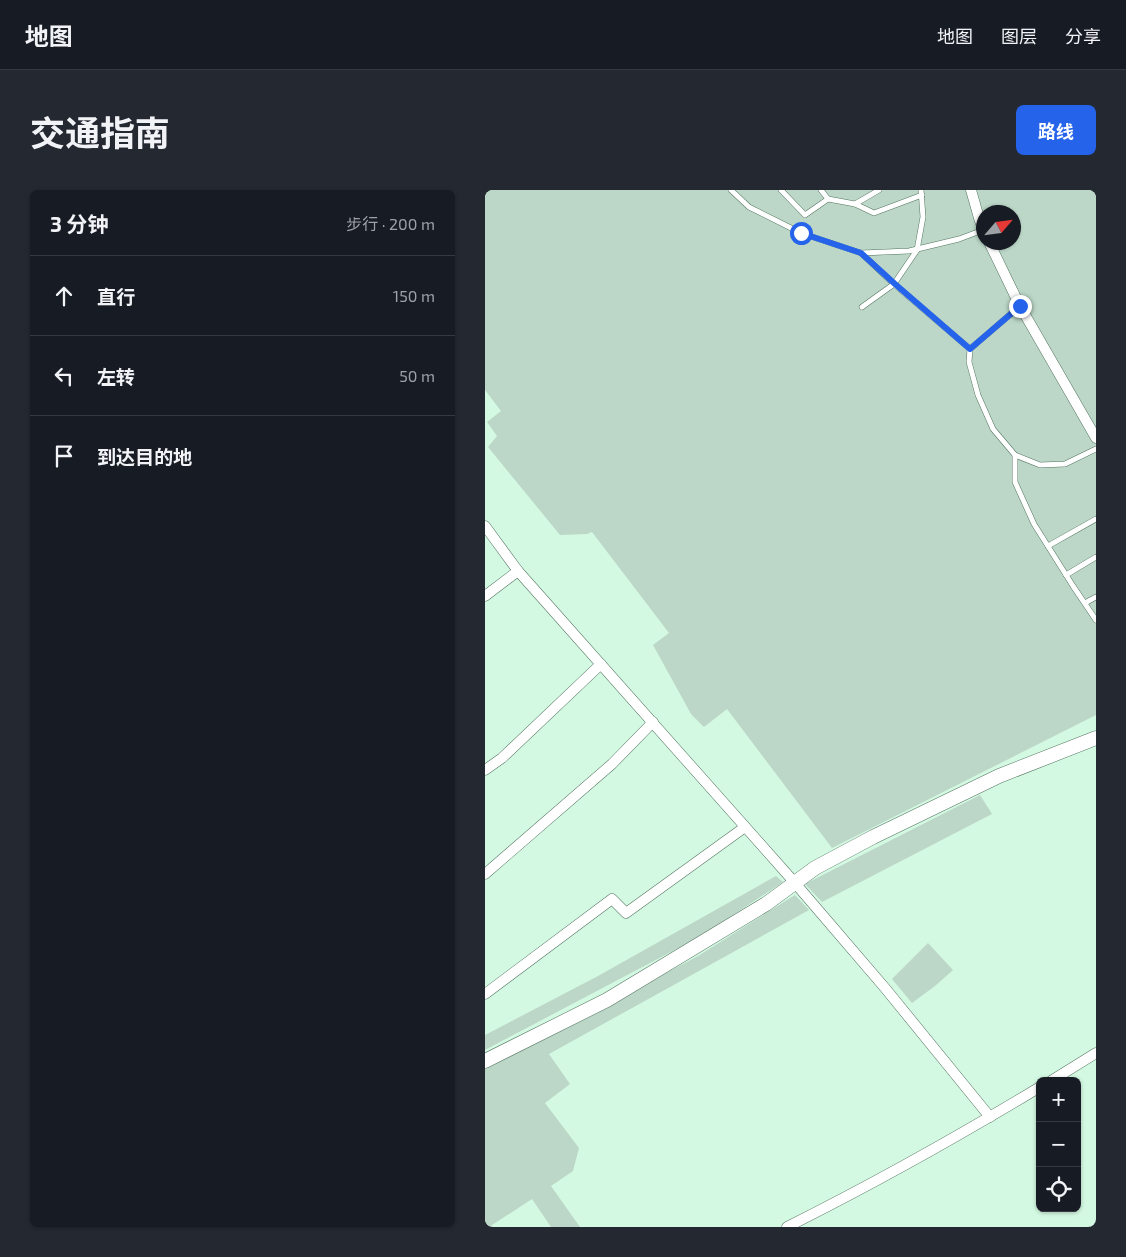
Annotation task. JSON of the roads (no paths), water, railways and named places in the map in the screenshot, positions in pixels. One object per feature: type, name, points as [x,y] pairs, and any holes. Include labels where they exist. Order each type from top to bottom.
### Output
[{"type":"street","points":[[971,190],[976,208]]},
{"type":"street","points":[[993,250],[1020,306],[1096,438]]},
{"type":"street","points":[[485,526],[518,570],[795,883],[885,988],[990,1117]]},
{"type":"street","points":[[485,596],[518,570]]},
{"type":"street","points":[[485,770],[502,758],[601,664]]},
{"type":"street","points":[[485,874],[612,764],[653,722]]},
{"type":"street","points":[[485,1062],[607,1000],[766,904],[815,868],[873,837],[999,776],[1096,738]]},
{"type":"street","points":[[485,994],[612,899],[625,913],[745,827]]},
{"type":"street","points":[[1057,1077],[1096,1053]]},
{"type":"street","points":[[787,1227],[835,1203],[1036,1089]]},
{"type":"lane","points":[[731,190],[749,207],[801,233],[861,253],[909,252],[959,240],[976,233]]},
{"type":"lane","points":[[781,190],[805,215],[829,198]]},
{"type":"lane","points":[[821,190],[829,198],[855,204],[874,213],[922,193],[923,217],[917,250],[895,284],[862,307]]},
{"type":"lane","points":[[855,204],[879,190]]},
{"type":"lane","points":[[861,253],[970,349]]},
{"type":"lane","points":[[1020,306],[970,349],[969,362],[978,395],[993,429],[1015,455],[1040,465],[1065,464],[1096,449]]},
{"type":"lane","points":[[1015,455],[1015,482],[1034,524],[1096,620]]},
{"type":"lane","points":[[1048,546],[1096,519]]},
{"type":"lane","points":[[1066,575],[1096,557]]},
{"type":"lane","points":[[1085,603],[1096,597]]}]
